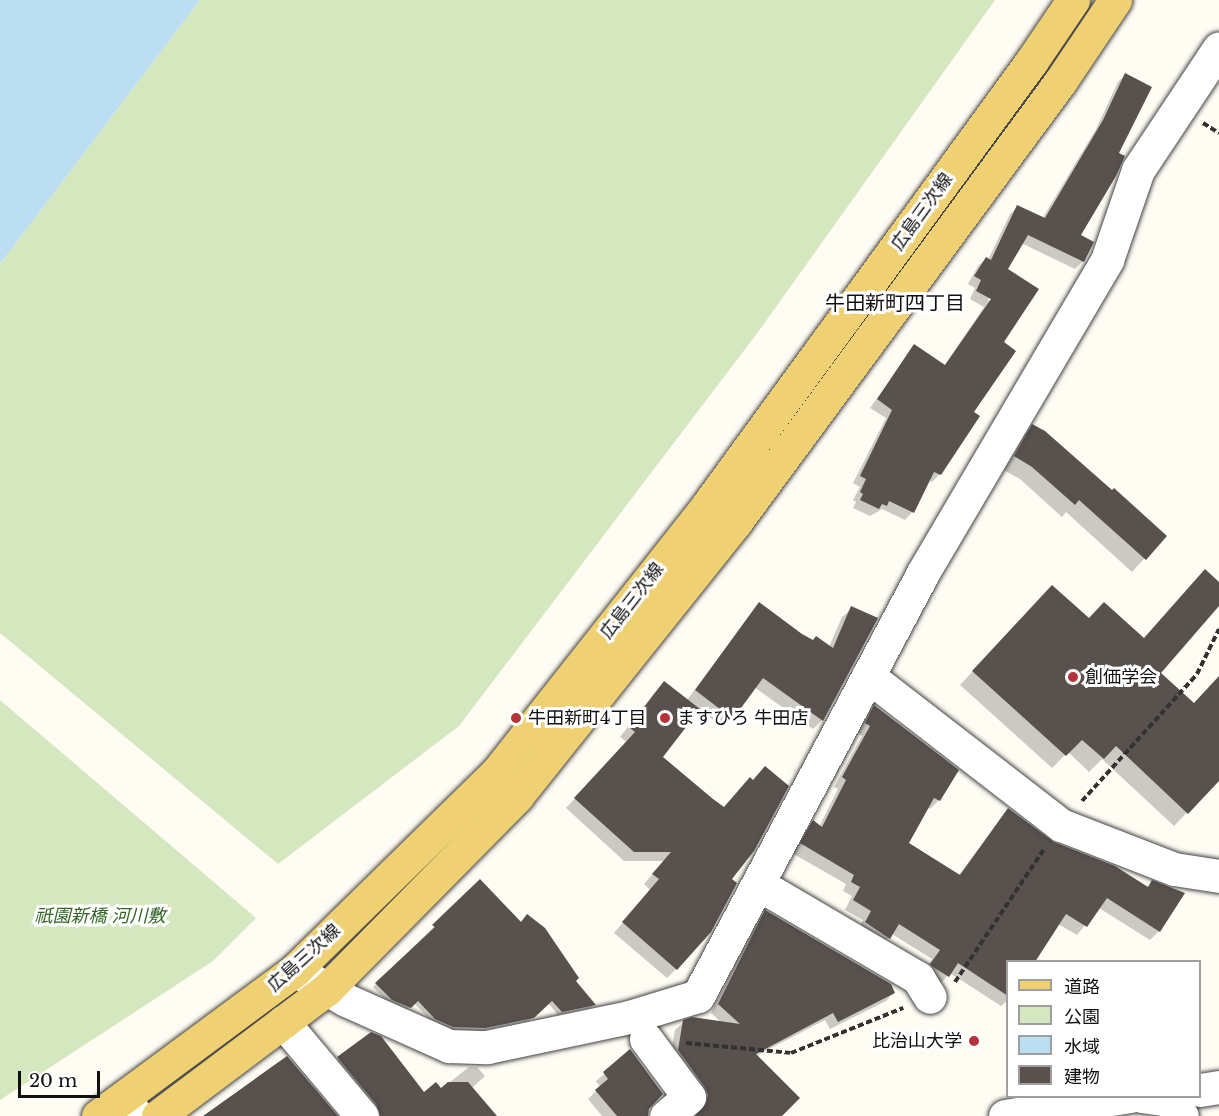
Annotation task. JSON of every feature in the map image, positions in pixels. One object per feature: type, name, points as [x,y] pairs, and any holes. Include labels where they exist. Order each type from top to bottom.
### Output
[{"type":"main road","name":"広島三次線","points":[[98,1116],[131,1107],[296,970],[498,771],[707,506],[1031,62],[1073,0]]},
{"type":"main road","name":"広島三次線","points":[[158,1116],[327,989],[517,796],[728,532],[1060,82],[1115,0]]},
{"type":"street","points":[[296,970],[346,1000],[449,1046],[488,1047],[629,1017],[698,996],[924,571],[1107,260],[1138,171],[1219,48]]},
{"type":"street","points":[[868,676],[1069,816],[1174,869],[1219,876]]},
{"type":"street","points":[[758,884],[918,978],[930,997]]},
{"type":"street","points":[[283,1022],[362,1116]]},
{"type":"street","points":[[646,1039],[689,1097],[666,1116]]},
{"type":"street","points":[[1201,1090],[1219,1087]]},
{"type":"street","points":[[1005,1116],[1118,1098]]},
{"type":"path","points":[[646,1039],[791,1053],[950,990],[1069,816],[1197,674],[1219,629]]},
{"type":"green space","points":[[200,0],[995,0],[761,328],[459,726],[278,864],[0,633],[0,264]]},
{"type":"green space","name":"祇園新橋 河川敷","points":[[0,700],[256,918],[213,961],[0,1100]]},
{"type":"water","points":[[0,0],[200,0],[0,264]]},
{"type":"building","points":[[1125,73],[1152,87],[1119,153],[1125,156],[1116,176],[1081,235],[1094,242],[1084,262],[1028,235],[1008,269],[1039,289],[1004,342],[1016,351],[974,412],[980,416],[941,475],[934,472],[914,513],[889,501],[887,506],[882,504],[879,509],[860,500],[863,494],[860,492],[866,479],[860,476],[892,410],[877,399],[914,344],[945,365],[991,299],[976,291],[981,280],[974,276],[986,257],[991,260],[1017,205],[1045,218],[1103,120]]},
{"type":"building","points":[[1032,424],[1045,431],[1112,490],[1114,488],[1167,536],[1146,560],[1079,500],[1075,505],[1032,467],[1014,456]]},
{"type":"building","name":"創価学会","points":[[1205,569],[1219,582],[1219,606],[1161,673],[1194,703],[1219,676],[1219,781],[1188,814],[1116,746],[1104,759],[1082,740],[1066,756],[972,671],[1052,585],[1089,618],[1104,602],[1144,638]]},
{"type":"building","points":[[759,602],[802,634],[813,640],[816,636],[833,648],[851,606],[878,618],[823,721],[763,678],[733,719],[695,690]]},
{"type":"building","points":[[664,681],[700,709],[663,757],[713,799],[724,807],[750,777],[753,780],[765,766],[789,786],[754,851],[732,879],[737,883],[711,932],[677,970],[622,922],[659,879],[652,874],[671,852],[634,852],[574,798],[635,732],[629,727]]},
{"type":"building","points":[[874,705],[959,770],[940,801],[934,798],[909,843],[960,875],[1008,808],[1054,842],[1115,866],[1148,887],[1152,880],[1185,893],[1160,932],[1107,898],[1087,927],[1066,914],[1036,960],[1006,960],[1006,995],[958,963],[949,977],[930,964],[940,950],[899,924],[890,939],[865,922],[871,911],[853,900],[860,887],[851,882],[854,875],[800,843],[813,820],[822,827],[846,780],[842,777],[870,726],[865,723]]},
{"type":"building","points":[[480,879],[521,922],[527,914],[545,928],[579,978],[576,981],[596,1005],[562,1012],[552,1001],[534,1018],[485,1028],[453,1027],[435,1019],[418,1001],[411,1008],[392,1000],[375,983],[435,927],[432,925]]},
{"type":"building","points":[[765,910],[891,984],[895,993],[838,1022],[833,1013],[756,1054],[800,1098],[782,1116],[695,1116],[706,1104],[708,1095],[678,1050],[683,1020],[692,1017],[740,1024],[718,1004]]},
{"type":"building","points":[[371,1032],[381,1036],[424,1092],[436,1082],[441,1088],[448,1082],[468,1082],[497,1116],[380,1116],[376,1104],[337,1057]]},
{"type":"building","points":[[630,1049],[663,1094],[649,1109],[648,1116],[617,1116],[595,1090],[608,1079],[603,1072]]},
{"type":"building","points":[[287,1056],[338,1116],[203,1116]]},
{"type":"place","name":"創価学会","points":[[1073,677]]},
{"type":"place","name":"牛田新町4丁目","points":[[516,718]]},
{"type":"place","name":"ますひろ 牛田店","points":[[665,718]]},
{"type":"place","name":"比治山大学","points":[[974,1041]]},
{"type":"district","name":"牛田新町四丁目","points":[[895,303]]}]
